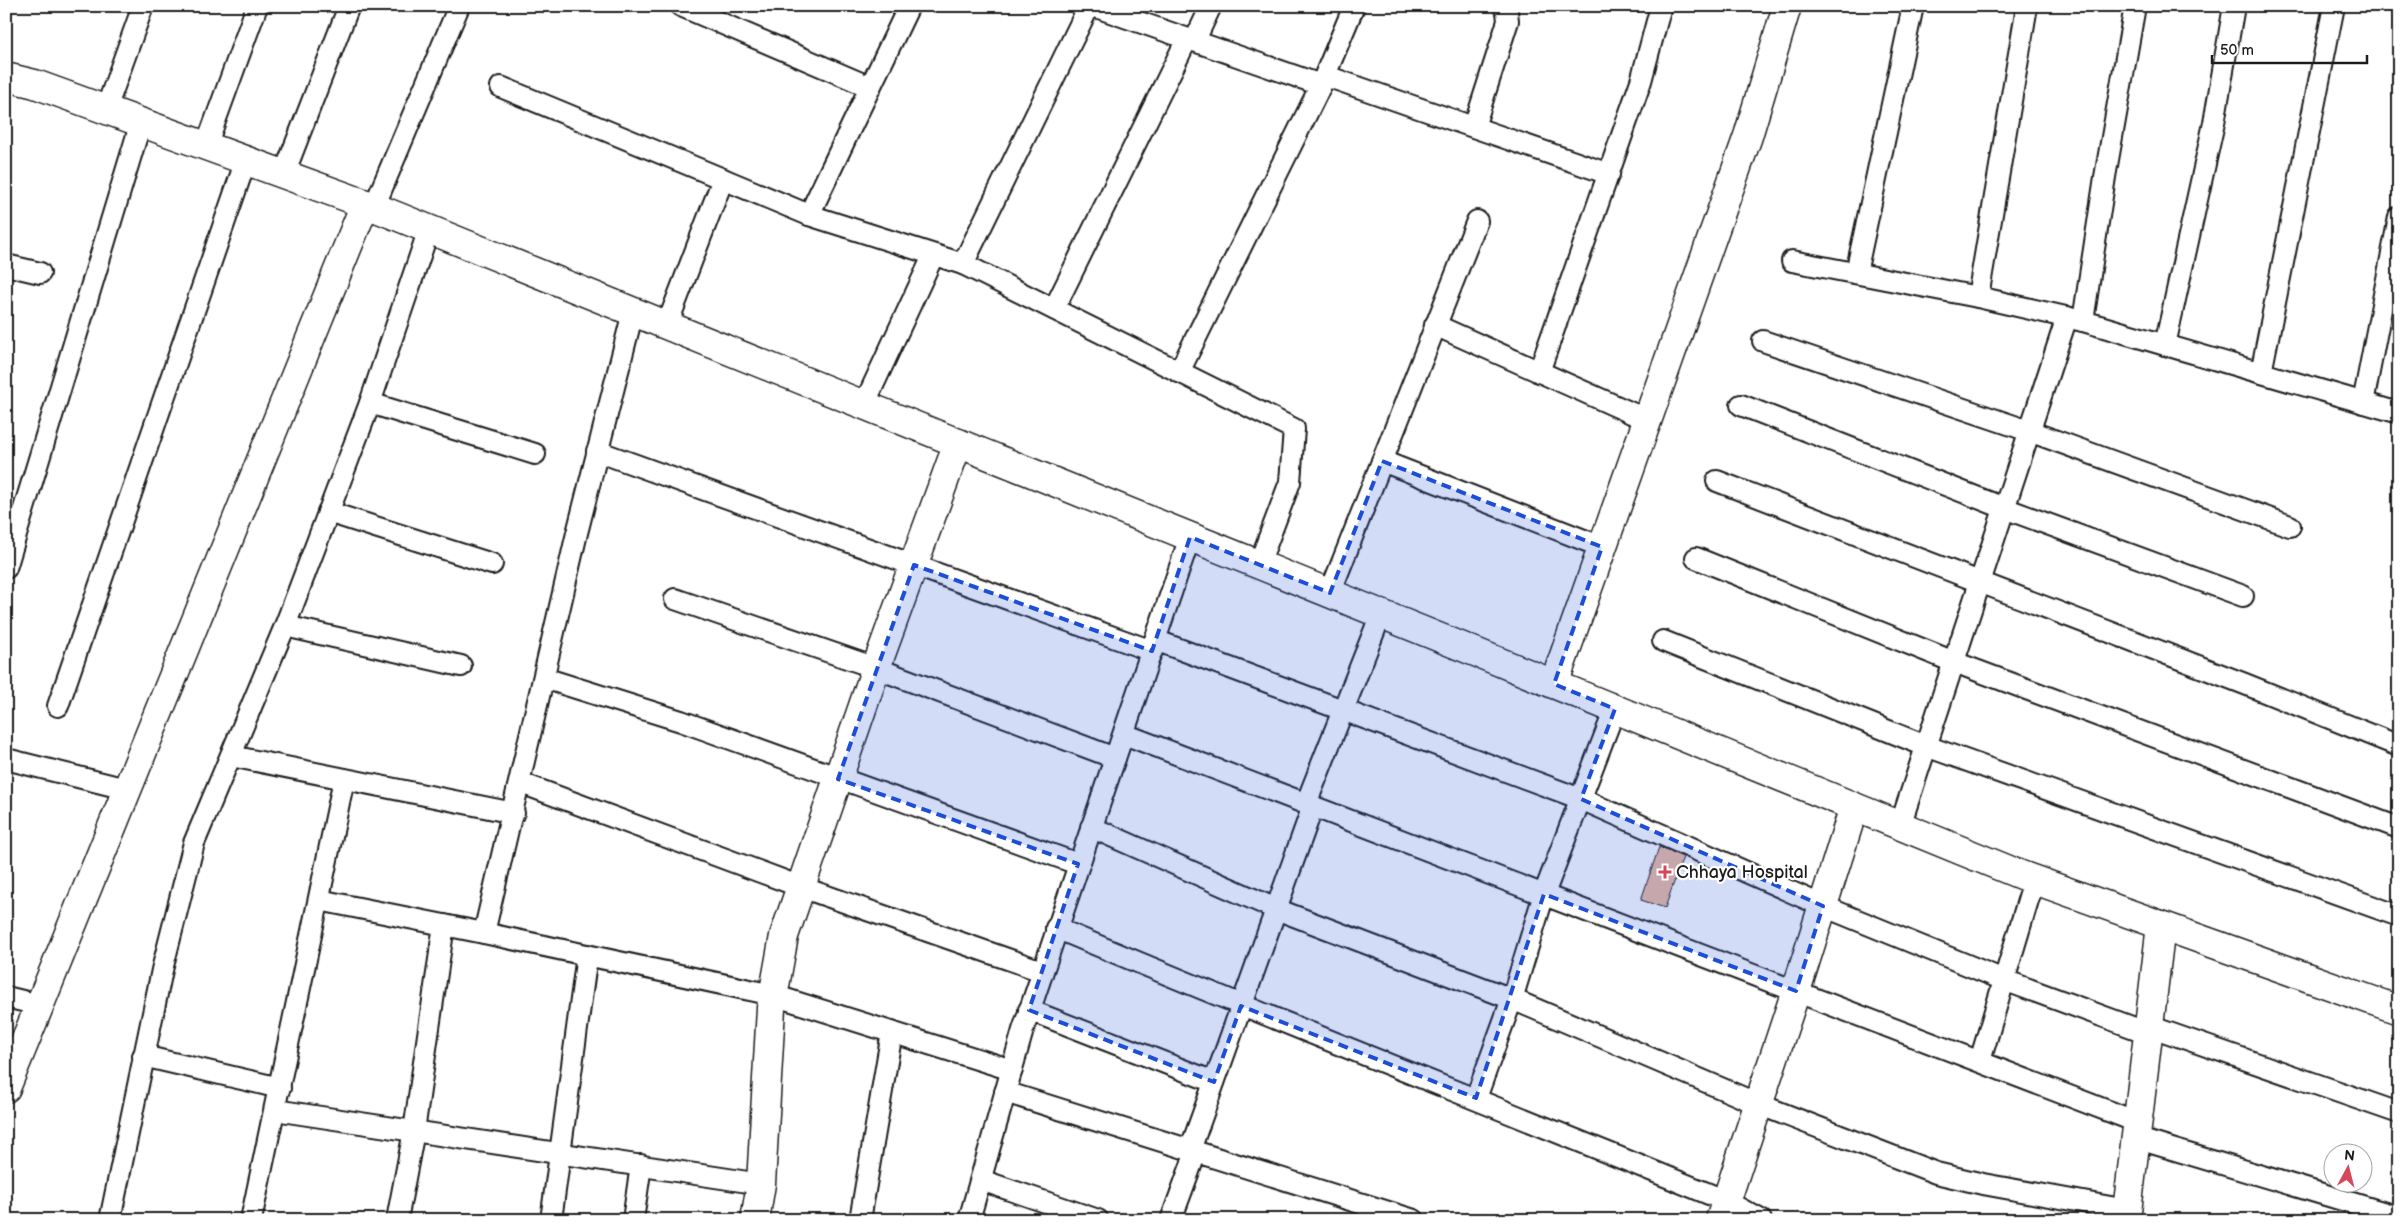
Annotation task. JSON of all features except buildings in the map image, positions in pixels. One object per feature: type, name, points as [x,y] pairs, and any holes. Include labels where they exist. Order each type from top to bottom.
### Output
[{"type":"street","points":[[106,110],[143,6]]},
{"type":"street","points":[[206,146],[257,6]]},
{"type":"street","points":[[284,174],[349,6]]},
{"type":"street","points":[[6,1088],[126,790],[369,206],[460,6]]},
{"type":"street","points":[[680,6],[870,87]]},
{"type":"street","points":[[809,214],[909,6]]},
{"type":"street","points":[[963,264],[1089,6]]},
{"type":"street","points":[[1093,6],[1191,40],[1474,127],[1609,174]]},
{"type":"street","points":[[1054,309],[1191,40],[1211,6]]},
{"type":"street","points":[[1179,372],[1323,81],[1354,6]]},
{"type":"street","points":[[1474,127],[1508,21],[1508,11],[1504,6]]},
{"type":"street","points":[[1539,372],[1641,81],[1661,6]]},
{"type":"street","points":[[1554,684],[1748,136],[1787,6]]},
{"type":"street","points":[[1856,274],[1913,6]]},
{"type":"street","points":[[1978,297],[2027,6]]},
{"type":"street","points":[[1900,826],[2029,431],[2075,319],[2105,176],[2135,6]]},
{"type":"street","points":[[2165,345],[2214,123],[2234,6]]},
{"type":"street","points":[[2261,373],[2334,6]]},
{"type":"street","points":[[6,77],[35,84],[369,206],[1259,564],[2034,880],[2399,1010]]},
{"type":"street","points":[[501,87],[809,214],[933,256],[963,264],[1294,429],[1290,482],[1259,564]]},
{"type":"street","points":[[6,568],[141,122]]},
{"type":"street","points":[[58,706],[246,160]]},
{"type":"street","points":[[666,325],[723,179]]},
{"type":"street","points":[[2363,403],[2399,216]]},
{"type":"street","points":[[1330,593],[1476,221]]},
{"type":"street","points":[[110,1220],[162,970],[194,843],[285,626],[370,403],[429,230]]},
{"type":"street","points":[[864,405],[933,256]]},
{"type":"street","points":[[1792,261],[1978,297],[2075,319],[2399,414]]},
{"type":"street","points":[[6,265],[40,273]]},
{"type":"street","points":[[484,933],[514,813],[597,451],[633,312]]},
{"type":"street","points":[[1435,325],[1647,420]]},
{"type":"street","points":[[1763,340],[2029,431],[2290,526]]},
{"type":"street","points":[[370,403],[535,454]]},
{"type":"street","points":[[1741,405],[2004,508],[2243,596]]},
{"type":"street","points":[[757,1219],[773,995],[784,936],[876,668],[958,443]]},
{"type":"street","points":[[597,451],[914,564],[1343,710],[1580,799],[1823,906],[2004,980],[2399,1113]]},
{"type":"street","points":[[1382,462],[1602,547]]},
{"type":"street","points":[[1717,481],[2245,684],[2399,746]]},
{"type":"street","points":[[328,512],[492,564]]},
{"type":"street","points":[[969,1220],[1029,1010],[1190,537]]},
{"type":"street","points":[[1696,558],[1954,662],[2399,828]]},
{"type":"street","points":[[675,599],[876,668],[1115,758]]},
{"type":"street","points":[[1171,1220],[1214,1082],[1276,909],[1343,710],[1381,614]]},
{"type":"street","points":[[285,626],[461,666]]},
{"type":"street","points":[[1663,641],[1926,746],[2399,916]]},
{"type":"street","points":[[544,678],[681,721],[1078,864]]},
{"type":"street","points":[[1476,1098],[1512,999],[1544,894],[1615,709]]},
{"type":"street","points":[[1124,734],[1980,1062],[2136,1130],[2399,1217]]},
{"type":"street","points":[[231,756],[514,813]]},
{"type":"street","points":[[6,759],[126,790]]},
{"type":"street","points":[[251,1220],[344,779]]},
{"type":"street","points":[[520,783],[801,887],[1042,971]]},
{"type":"street","points":[[1723,1210],[1796,991],[1854,807]]},
{"type":"street","points":[[1091,827],[1276,909],[1512,999],[1758,1104],[1956,1179],[2126,1215],[2161,925]]},
{"type":"street","points":[[1980,1062],[2034,880]]},
{"type":"street","points":[[318,900],[484,933],[773,995],[1012,1070]]},
{"type":"street","points":[[397,1220],[414,1131],[444,925]]},
{"type":"street","points":[[1056,928],[1241,1006],[1476,1098],[1723,1210],[1761,1220]]},
{"type":"street","points":[[551,1220],[587,955]]},
{"type":"street","points":[[6,997],[39,1005]]},
{"type":"street","points":[[1029,1010],[1214,1082]]},
{"type":"street","points":[[860,1220],[892,1032]]},
{"type":"street","points":[[143,1056],[280,1088]]},
{"type":"street","points":[[1005,1092],[1414,1220]]},
{"type":"street","points":[[275,1110],[761,1184]]},
{"type":"street","points":[[632,1220],[641,1165]]},
{"type":"street","points":[[981,1180],[1098,1220]]},
{"type":"highlighted area","points":[[1382,461],[1602,547],[1554,684],[1615,709],[1581,799],[1823,906],[1796,991],[1544,894],[1476,1098],[1241,1006],[1214,1082],[1029,1010],[1078,864],[838,779],[914,565],[1152,651],[1190,537],[1330,593]]},
{"type":"place","name":"Chhaya Hospital","points":[[1665,872]]}]
